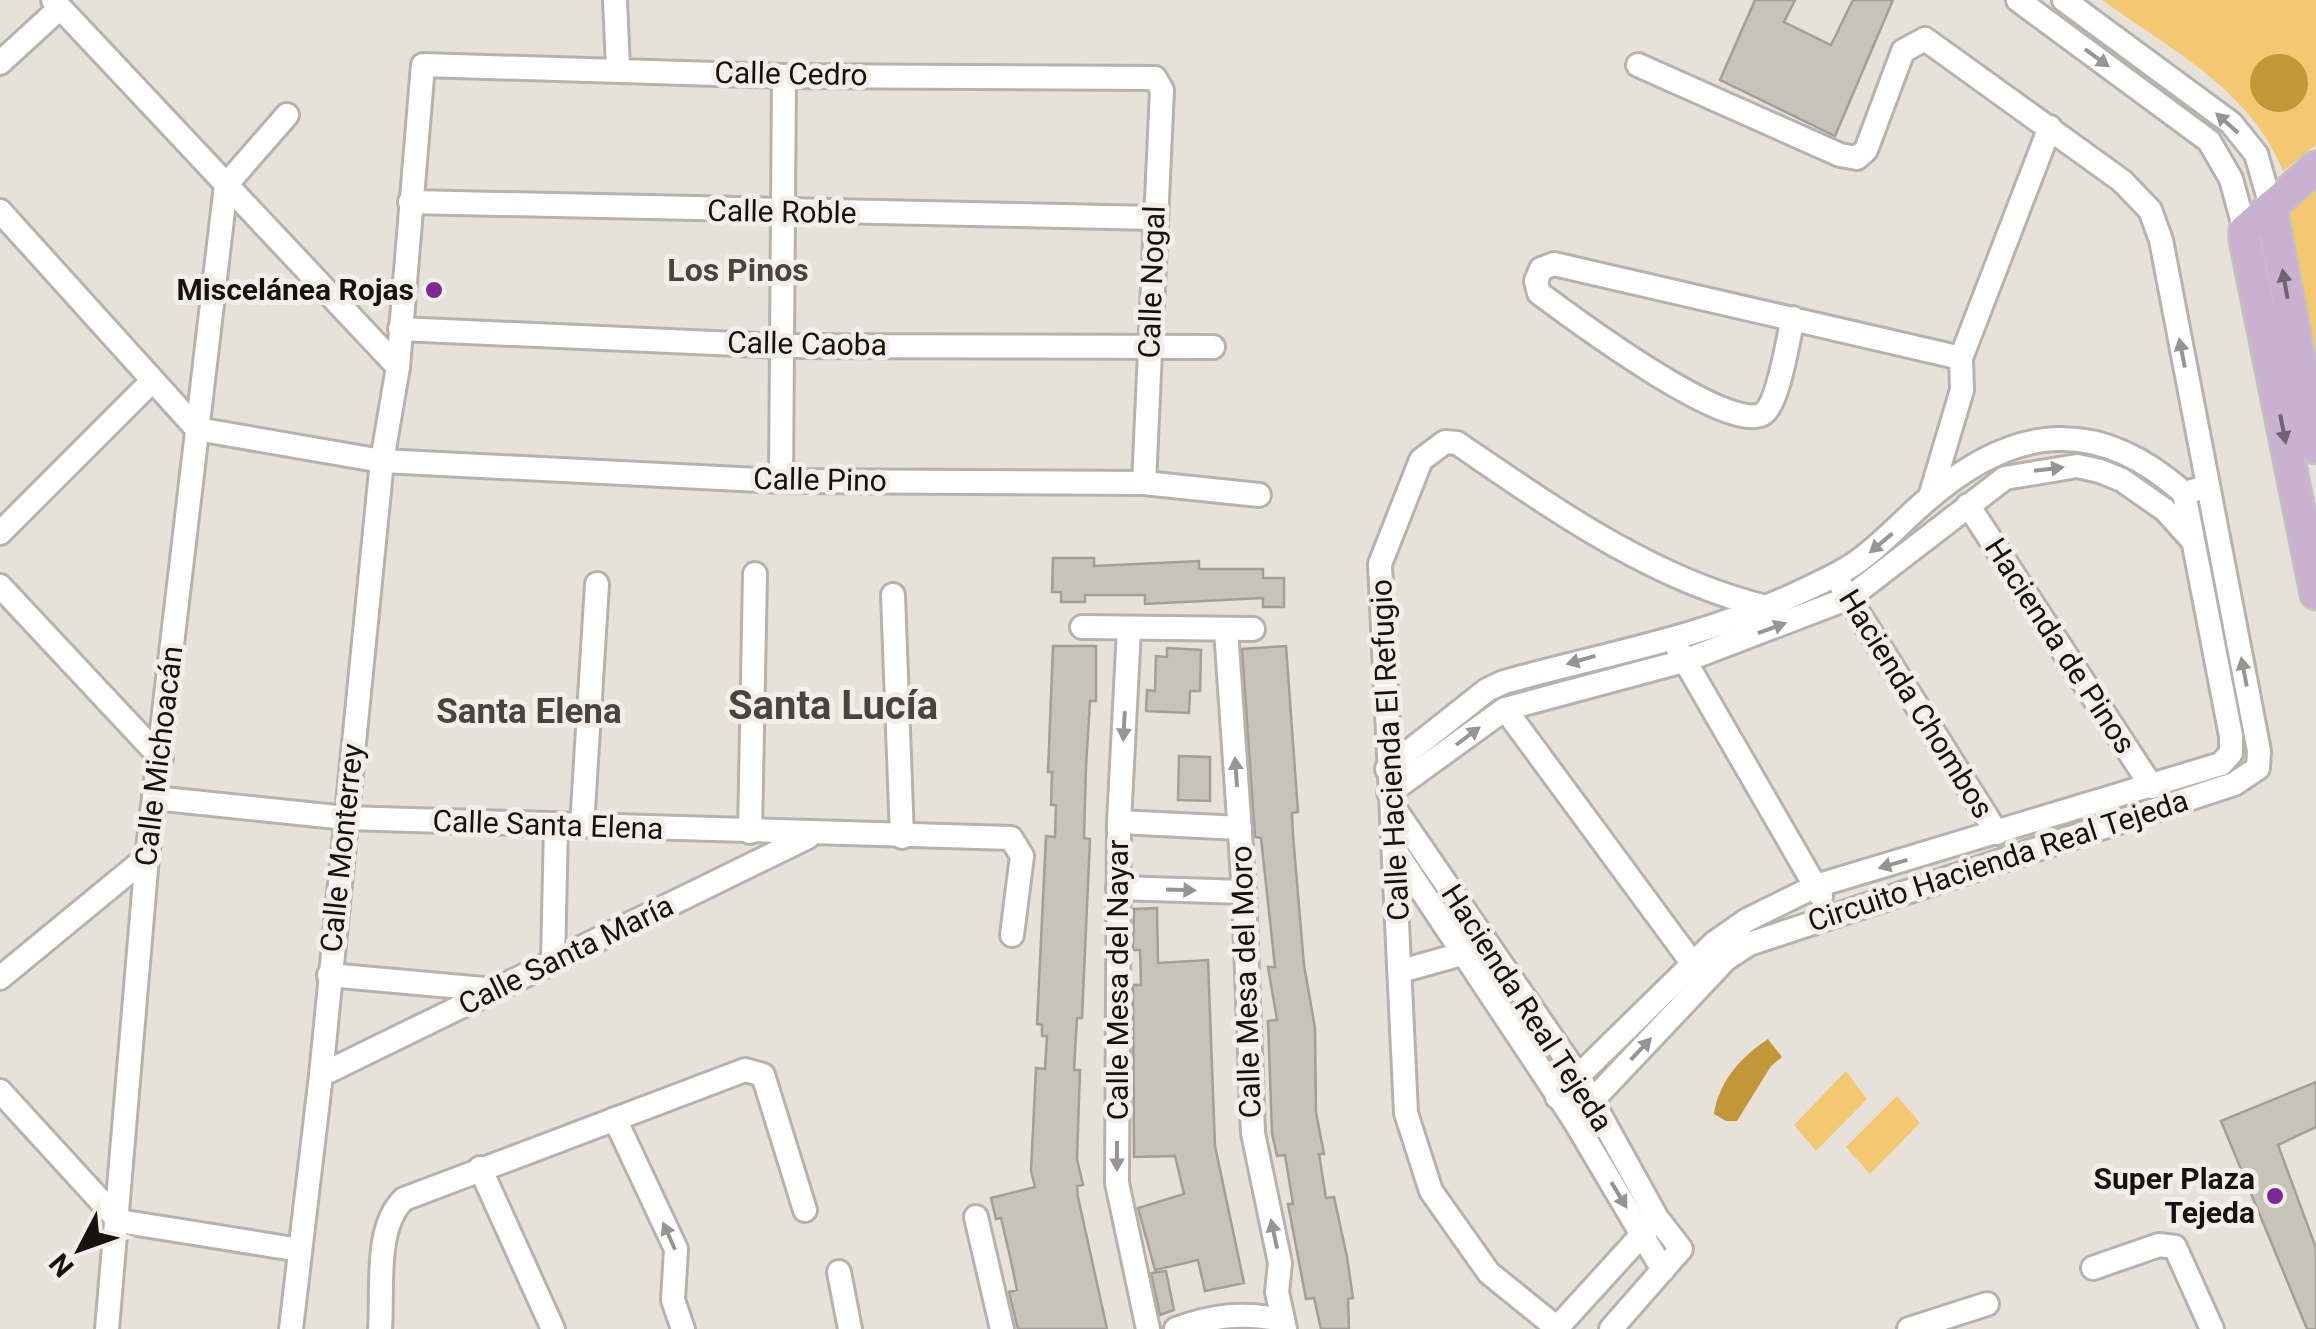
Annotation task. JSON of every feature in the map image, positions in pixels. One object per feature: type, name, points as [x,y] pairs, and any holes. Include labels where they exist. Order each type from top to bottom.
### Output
[{"type":"main road","points":[[2316,167],[2245,230],[2316,594]]},
{"type":"main road","points":[[2272,206],[2316,448]]},
{"type":"street","points":[[614,0],[618,68]]},
{"type":"street","points":[[2018,0],[2209,141],[2231,179],[2245,230]]},
{"type":"street","points":[[2064,0],[2231,123],[2256,154],[2272,206]]},
{"type":"street","points":[[0,62],[57,4],[398,367]]},
{"type":"street","points":[[1638,65],[1840,155],[1858,158],[1866,150],[1903,51],[1914,41],[1925,39],[2050,127],[1962,358],[1962,390],[1930,497]]},
{"type":"street","name":"Calle Cedro","points":[[423,65],[784,76],[1148,76],[1159,81]]},
{"type":"street","name":"Calle Monterrey","points":[[291,1329],[322,1075],[382,461],[398,367],[423,65]]},
{"type":"street","points":[[780,481],[784,76]]},
{"type":"street","name":"Calle Nogal","points":[[1144,483],[1159,81]]},
{"type":"street","points":[[226,185],[288,115]]},
{"type":"street","name":"Circuito Hacienda Real Tejeda","points":[[1574,1120],[1726,959],[1748,944],[2234,784],[2258,768],[2259,751],[2161,240],[2150,210],[2122,182],[2050,127]]},
{"type":"street","name":"Calle Michoacán","points":[[107,1329],[147,857],[226,185]]},
{"type":"street","name":"Calle Roble","points":[[410,202],[1154,218]]},
{"type":"street","points":[[0,212],[197,429]]},
{"type":"street","points":[[1793,318],[1771,404],[1757,417],[1744,418],[1720,410],[1606,342],[1539,293],[1536,281],[1540,269],[1554,264],[1793,318],[1962,358]]},
{"type":"street","name":"Calle Caoba","points":[[400,329],[780,346],[1213,346]]},
{"type":"street","points":[[0,534],[152,381]]},
{"type":"street","name":"Calle Pino","points":[[197,429],[382,461],[780,481],[1144,483],[1258,495]]},
{"type":"street","points":[[1388,788],[1487,690],[1766,607],[1835,576],[1885,541],[1930,497],[1970,470],[2025,443],[2077,437],[2130,452],[2184,493],[2208,488]]},
{"type":"street","name":"Calle Hacienda El Refugio","points":[[1557,1328],[1489,1273],[1426,1181],[1406,1112],[1380,564],[1414,471],[1431,450],[1445,442],[1457,444],[1669,576],[1716,595],[1766,607]]},
{"type":"street","points":[[1388,788],[1505,709],[1684,661],[1849,598],[2005,478],[2077,466],[2122,480],[2164,510],[2193,541],[2217,536]]},
{"type":"street","name":"Circuito Hacienda Real Tejeda","points":[[1557,1097],[1729,930],[1816,886],[2206,770],[2230,753],[2184,493]]},
{"type":"street","name":"Hacienda de Pinos","points":[[1968,505],[2152,787]]},
{"type":"street","points":[[750,832],[756,574]]},
{"type":"street","name":"Hacienda Chombos","points":[[1835,576],[1997,834]]},
{"type":"street","points":[[582,826],[597,584]]},
{"type":"street","points":[[0,586],[160,758]]},
{"type":"street","points":[[893,595],[902,837]]},
{"type":"street","points":[[1082,627],[1253,630]]},
{"type":"street","name":"Calle Mesa del Nayar","points":[[1128,629],[1119,822],[1117,1183],[1148,1329]]},
{"type":"street","name":"Calle Mesa del Moro","points":[[1226,630],[1244,892],[1253,1133],[1280,1263],[1276,1292],[1284,1325]]},
{"type":"street","points":[[1670,635],[1830,915]]},
{"type":"street","points":[[1505,709],[1693,964]]},
{"type":"street","name":"Hacienda Real Tejeda","points":[[1388,788],[1579,1076],[1650,1226]]},
{"type":"street","name":"Calle Santa Elena","points":[[154,798],[346,818],[810,836],[997,836],[1018,844],[1022,856],[1012,934]]},
{"type":"street","points":[[1119,822],[1240,828]]},
{"type":"street","points":[[553,962],[556,826]]},
{"type":"street","name":"Calle Santa María","points":[[322,1075],[810,836]]},
{"type":"street","name":"Hacienda Real Tejeda","points":[[1394,849],[1557,1097],[1650,1226]]},
{"type":"street","points":[[0,978],[147,857]]},
{"type":"street","points":[[1118,888],[1244,892]]},
{"type":"street","name":"Hacienda Real Tejeda","points":[[1401,972],[1462,954]]},
{"type":"street","points":[[330,975],[495,990]]},
{"type":"street","points":[[380,1329],[386,1228],[393,1209],[404,1198],[745,1070],[757,1071],[765,1082],[805,1210]]},
{"type":"street","points":[[0,1091],[119,1222],[300,1250]]},
{"type":"street","points":[[615,1119],[676,1249],[673,1300],[683,1329]]},
{"type":"street","points":[[480,1168],[553,1329]]},
{"type":"street","points":[[976,1217],[1002,1329]]},
{"type":"street","points":[[1557,1328],[1650,1226]]},
{"type":"street","points":[[1611,1329],[1681,1249],[1650,1226]]},
{"type":"street","points":[[1650,1226],[1664,1270]]},
{"type":"street","points":[[2093,1268],[2159,1246],[2175,1247],[2212,1329]]},
{"type":"street","points":[[840,1272],[850,1329]]},
{"type":"street","points":[[1909,1329],[1987,1304]]},
{"type":"street","points":[[1176,1329],[1214,1316],[1247,1312],[1284,1325]]},
{"type":"shaded area","points":[[2102,0],[2316,0],[2316,145],[2283,171],[2269,142],[2230,94],[2181,54]]},
{"type":"shaded area","points":[[2279,54],[2299,63],[2308,83],[2299,103],[2279,112],[2259,103],[2250,83],[2259,63]]},
{"type":"shaded area","points":[[2316,179],[2316,375],[2285,205]]},
{"type":"shaded area","points":[[1768,1039],[1782,1057],[1771,1066],[1737,1121],[1726,1121],[1714,1114],[1733,1071]]},
{"type":"shaded area","points":[[1846,1071],[1867,1099],[1816,1151],[1794,1125]]},
{"type":"shaded area","points":[[1897,1096],[1920,1123],[1870,1174],[1846,1147]]},
{"type":"building","points":[[1755,0],[1795,0],[1784,22],[1831,45],[1853,0],[1893,0],[1835,136],[1720,80]]},
{"type":"building","points":[[1053,558],[1094,558],[1094,566],[1199,561],[1199,569],[1263,569],[1263,578],[1284,578],[1284,607],[1263,607],[1263,598],[1145,604],[1145,595],[1085,595],[1085,602],[1061,602],[1061,592],[1052,592]]},
{"type":"building","points":[[1053,646],[1096,646],[1096,701],[1090,701],[1086,767],[1084,838],[1090,839],[1082,1018],[1077,1018],[1074,1070],[1080,1070],[1077,1159],[1083,1185],[1077,1186],[1078,1197],[1107,1329],[1018,1329],[1009,1292],[1017,1290],[1001,1218],[996,1219],[991,1198],[1035,1187],[1031,1171],[1036,1068],[1045,1069],[1047,1036],[1042,1036],[1042,1025],[1037,1024],[1046,836],[1055,837],[1056,805],[1051,805],[1052,772],[1048,772]]},
{"type":"building","points":[[1286,646],[1298,812],[1292,813],[1293,835],[1304,965],[1315,1028],[1316,1112],[1324,1154],[1319,1154],[1326,1198],[1334,1197],[1347,1257],[1353,1298],[1348,1299],[1349,1329],[1321,1329],[1314,1298],[1306,1299],[1288,1204],[1293,1204],[1285,1155],[1277,1156],[1272,1133],[1268,1021],[1277,1020],[1268,967],[1275,967],[1261,838],[1255,837],[1242,649]]},
{"type":"building","points":[[1167,648],[1201,650],[1200,691],[1190,691],[1189,713],[1146,711],[1147,690],[1155,691],[1156,656],[1167,657]]},
{"type":"building","points":[[1179,756],[1210,757],[1210,801],[1178,800]]},
{"type":"building","points":[[1157,908],[1158,963],[1208,960],[1215,1146],[1244,1283],[1205,1291],[1198,1260],[1155,1270],[1138,1208],[1184,1194],[1175,1156],[1134,1157],[1133,985],[1141,985],[1140,950],[1133,950],[1134,909]]},
{"type":"building","name":"Super Plaza Tejeda","points":[[2316,1082],[2316,1127],[2278,1145],[2316,1248],[2316,1329],[2307,1329],[2221,1121]]},
{"type":"building","points":[[1166,1271],[1174,1310],[1160,1315],[1151,1273]]},
{"type":"place","name":"Miscelánea Rojas","points":[[434,290]]},
{"type":"place","name":"Super Plaza Tejeda","points":[[2275,1196]]},
{"type":"district","name":"Los Pinos","points":[[738,270]]},
{"type":"district","name":"Santa Lucía","points":[[833,705]]},
{"type":"district","name":"Santa Elena","points":[[529,711]]}]
